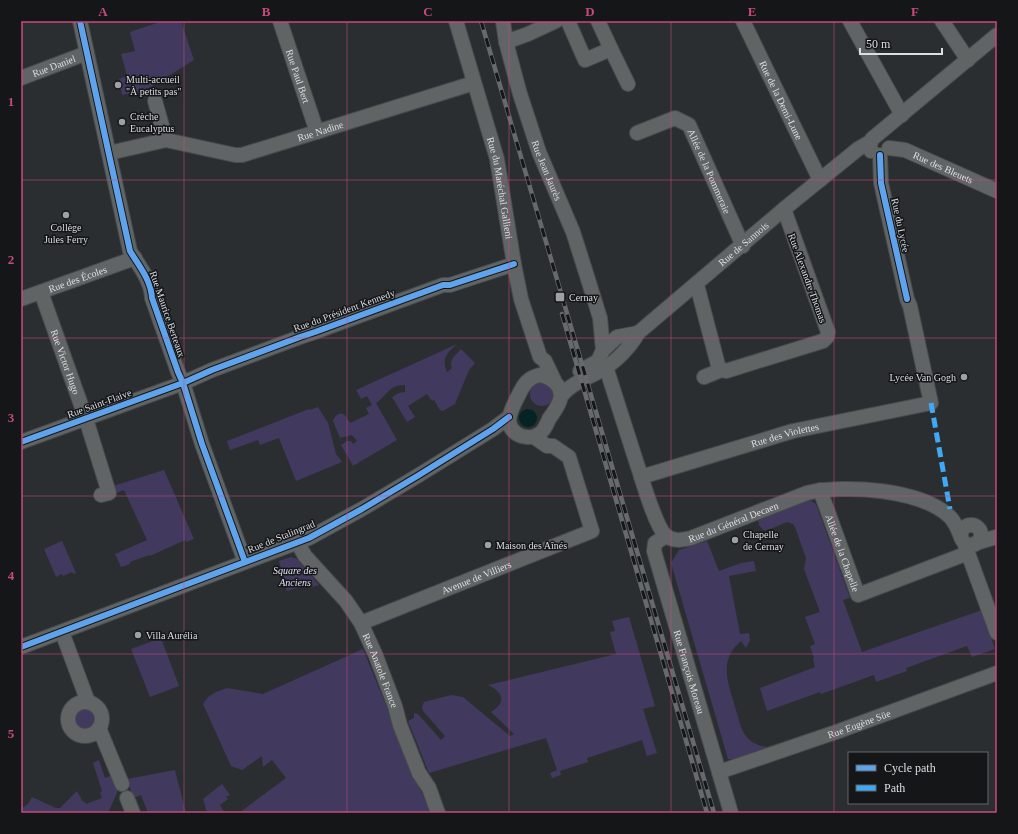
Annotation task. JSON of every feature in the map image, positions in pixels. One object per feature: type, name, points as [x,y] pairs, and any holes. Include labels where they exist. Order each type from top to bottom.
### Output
[{"type":"street","name":"Rue Maurice Berteaux","points":[[80,21],[130,251],[140,264],[152,290],[152,298],[183,383],[202,444],[244,562]]},
{"type":"street","name":"Rue Paul Bert","points":[[280,21],[317,132]]},
{"type":"street","name":"Rue du Maréchal Gallieni","points":[[456,21],[497,159],[521,299],[540,357],[545,361],[554,381]]},
{"type":"street","name":"Rue Jean Jaurès","points":[[503,21],[506,42],[520,94],[539,152],[572,232],[600,318],[613,340]]},
{"type":"street","points":[[506,42],[556,21]]},
{"type":"street","points":[[568,21],[585,60],[610,49]]},
{"type":"street","points":[[598,21],[610,49],[628,84]]},
{"type":"street","name":"Rue de la Demi-Lune","points":[[744,21],[820,180]]},
{"type":"street","points":[[850,21],[898,118]]},
{"type":"street","points":[[942,21],[968,60]]},
{"type":"street","points":[[879,146],[898,118],[997,35]]},
{"type":"street","name":"Rue Daniel","points":[[21,78],[87,53]]},
{"type":"street","name":"Rue Nadine","points":[[109,153],[166,140],[235,156],[242,155],[474,83]]},
{"type":"street","points":[[155,101],[166,140]]},
{"type":"street","name":"Allée de la Pommeraie","points":[[637,133],[675,118],[689,125],[743,246]]},
{"type":"street","name":"Rue de Sannois","points":[[561,396],[568,389],[609,365],[632,343],[638,334],[820,180],[850,157],[865,153],[879,146]]},
{"type":"street","name":"Rue des Bleuets","points":[[879,146],[905,150],[997,191]]},
{"type":"street","name":"Rue du Lycée","points":[[879,146],[881,183],[931,403]]},
{"type":"street","name":"Rue Alexandre Thomas","points":[[704,377],[721,370],[726,371],[824,341],[828,337],[828,332],[784,209]]},
{"type":"street","name":"Rue des Écoles","points":[[21,299],[135,258]]},
{"type":"street","name":"Rue du Président Kennedy","points":[[183,383],[212,370],[443,285],[450,285],[514,264]]},
{"type":"street","points":[[696,285],[718,365],[721,370]]},
{"type":"street","name":"Rue Victor Hugo","points":[[41,292],[86,419],[109,493],[101,495]]},
{"type":"street","name":"Rue Jean Jaurès","points":[[600,318],[603,350]]},
{"type":"street","points":[[554,381],[563,381],[594,364],[598,360],[603,350],[617,337],[638,334]]},
{"type":"street","points":[[613,340],[615,350],[609,365],[641,477],[657,522],[666,536]]},
{"type":"street","points":[[530,378],[540,375],[546,376],[554,381],[558,386],[561,396],[538,434],[523,437],[516,433],[510,425],[510,412],[525,384],[530,378],[540,357]]},
{"type":"street","name":"Rue Saint-Flaive","points":[[21,442],[183,383]]},
{"type":"street","name":"Rue des Violettes","points":[[641,477],[793,431],[931,403]]},
{"type":"street","name":"Rue de Stalingrad","points":[[21,646],[62,632],[316,534],[380,499],[464,448],[509,417]]},
{"type":"street","name":"Avenue de Villiers","points":[[360,623],[592,531],[569,457],[552,446],[547,446],[538,434]]},
{"type":"street","name":"Rue du Général Decaen","points":[[666,536],[677,541],[691,538],[807,493],[820,490],[841,488],[881,491],[922,502],[944,512],[969,539],[997,633]]},
{"type":"street","name":"Allée de la Chapelle","points":[[820,490],[858,595],[969,539]]},
{"type":"street","points":[[950,509],[969,539],[997,537]]},
{"type":"street","name":"Rue François Moreau","points":[[666,536],[655,543],[654,551],[731,813]]},
{"type":"street","name":"Rue Anatole France","points":[[297,542],[305,556],[346,601],[360,623],[376,656],[395,706],[400,725],[419,773],[429,788],[438,813]]},
{"type":"street","points":[[62,632],[88,702]]},
{"type":"street","name":"Rue Eugène Süe","points":[[719,772],[840,731],[997,673]]},
{"type":"street","points":[[88,702],[96,706],[101,714],[101,724],[99,728],[92,734],[87,735],[77,733],[70,726],[68,716],[73,707],[80,703],[88,702]]},
{"type":"street","points":[[99,728],[122,784]]},
{"type":"street","points":[[127,798],[132,813]]},
{"type":"green space","points":[[163,21],[181,21],[194,60],[145,90],[122,95],[119,79],[127,76],[121,54],[135,51],[130,32]]},
{"type":"green space","points":[[457,344],[446,356],[445,367],[447,372],[452,368],[451,362],[461,349],[475,363],[469,370],[455,404],[443,411],[440,410],[434,400],[432,401],[427,394],[408,406],[415,417],[407,422],[392,397],[399,393],[405,392],[405,385],[399,385],[391,389],[376,403],[397,440],[353,466],[341,445],[347,441],[351,441],[353,444],[357,441],[352,435],[340,438],[333,421],[340,413],[344,414],[350,423],[369,414],[366,408],[372,405],[367,396],[361,399],[356,390]]},
{"type":"green space","points":[[542,382],[547,383],[553,389],[553,399],[547,405],[542,406],[537,405],[531,399],[530,394],[531,389],[537,383]]},
{"type":"green space","points":[[318,407],[328,423],[336,454],[342,462],[296,481],[279,438],[260,445],[258,440],[230,450],[227,441],[309,409]]},
{"type":"green space","points":[[164,470],[194,539],[186,542],[185,540],[121,567],[115,554],[147,540],[124,490],[116,493],[113,486]]},
{"type":"green space","points":[[810,500],[816,504],[850,598],[843,600],[862,652],[982,610],[995,649],[972,657],[967,646],[906,668],[907,671],[876,682],[874,675],[767,711],[760,688],[815,667],[810,646],[815,644],[805,617],[820,612],[804,569],[806,558],[793,524],[787,522],[768,530],[763,530],[759,525],[758,519]]},
{"type":"green space","points":[[62,541],[76,573],[74,574],[72,572],[63,576],[62,574],[56,577],[44,549]]},
{"type":"green space","points":[[707,541],[719,571],[741,563],[754,561],[756,571],[729,576],[740,634],[749,633],[750,640],[746,648],[741,641],[734,649],[729,657],[727,674],[730,691],[742,730],[753,742],[767,747],[735,759],[728,759],[671,563],[679,550]]},
{"type":"green space","name":"Square des Anciens","points":[[291,557],[297,559],[319,585],[313,587],[312,583],[287,591],[279,561]]},
{"type":"green space","points":[[629,617],[655,706],[643,709],[657,753],[647,756],[642,740],[587,758],[588,762],[560,771],[561,775],[552,778],[550,773],[557,770],[546,738],[429,773],[408,721],[414,718],[414,713],[418,714],[441,740],[445,736],[423,711],[422,707],[424,702],[451,695],[463,697],[510,736],[514,734],[491,712],[499,705],[501,697],[497,691],[488,685],[616,654],[610,632],[615,631],[612,621]]},
{"type":"green space","points":[[161,638],[179,686],[150,697],[131,649]]},
{"type":"green space","points":[[363,649],[430,813],[239,813],[286,778],[272,760],[263,767],[262,756],[242,770],[231,766],[203,704],[208,697],[227,688],[263,694]]},
{"type":"green space","points":[[85,706],[94,710],[98,719],[94,728],[85,732],[76,728],[72,719],[76,710]]},
{"type":"green space","points":[[99,760],[105,778],[115,774],[120,786],[108,813],[23,813],[22,808],[28,804],[32,797],[56,808],[60,808],[77,791],[83,802],[84,801],[86,804],[102,798],[100,792],[102,791],[93,763]]},
{"type":"green space","points":[[175,770],[186,813],[148,813],[141,795],[133,798],[127,779]]},
{"type":"green space","points":[[222,784],[230,795],[226,797],[228,799],[220,805],[225,813],[207,813],[203,799]]},
{"type":"shaded area","points":[[528,409],[534,412],[537,418],[534,424],[528,427],[522,424],[519,418],[522,412]]},
{"type":"railway","points":[[481,21],[714,813]]},
{"type":"railway","points":[[562,314],[707,813]]},
{"type":"marked path","points":[[931,403],[950,509]]},
{"type":"cycle path","points":[[80,21],[130,251],[144,273],[149,285],[152,298],[183,383],[202,444],[245,562]]},
{"type":"cycle path","points":[[880,155],[881,183],[907,299]]},
{"type":"cycle path","points":[[21,442],[443,285],[450,285],[514,264]]},
{"type":"cycle path","points":[[21,647],[309,538],[419,475],[493,429],[509,417]]},
{"type":"place","name":"Multi-accueil \"À petits pas\"","points":[[118,85]]},
{"type":"place","name":"Crèche Eucalyptus","points":[[122,122]]},
{"type":"place","name":"Collège Jules Ferry","points":[[66,215]]},
{"type":"place","name":"Cernay","points":[[560,297]]},
{"type":"place","name":"Lycée Van Gogh","points":[[964,377]]},
{"type":"place","name":"Chapelle de Cernay","points":[[735,540]]},
{"type":"place","name":"Maison des Aînés","points":[[488,545]]},
{"type":"place","name":"Villa Aurélia","points":[[138,635]]}]
